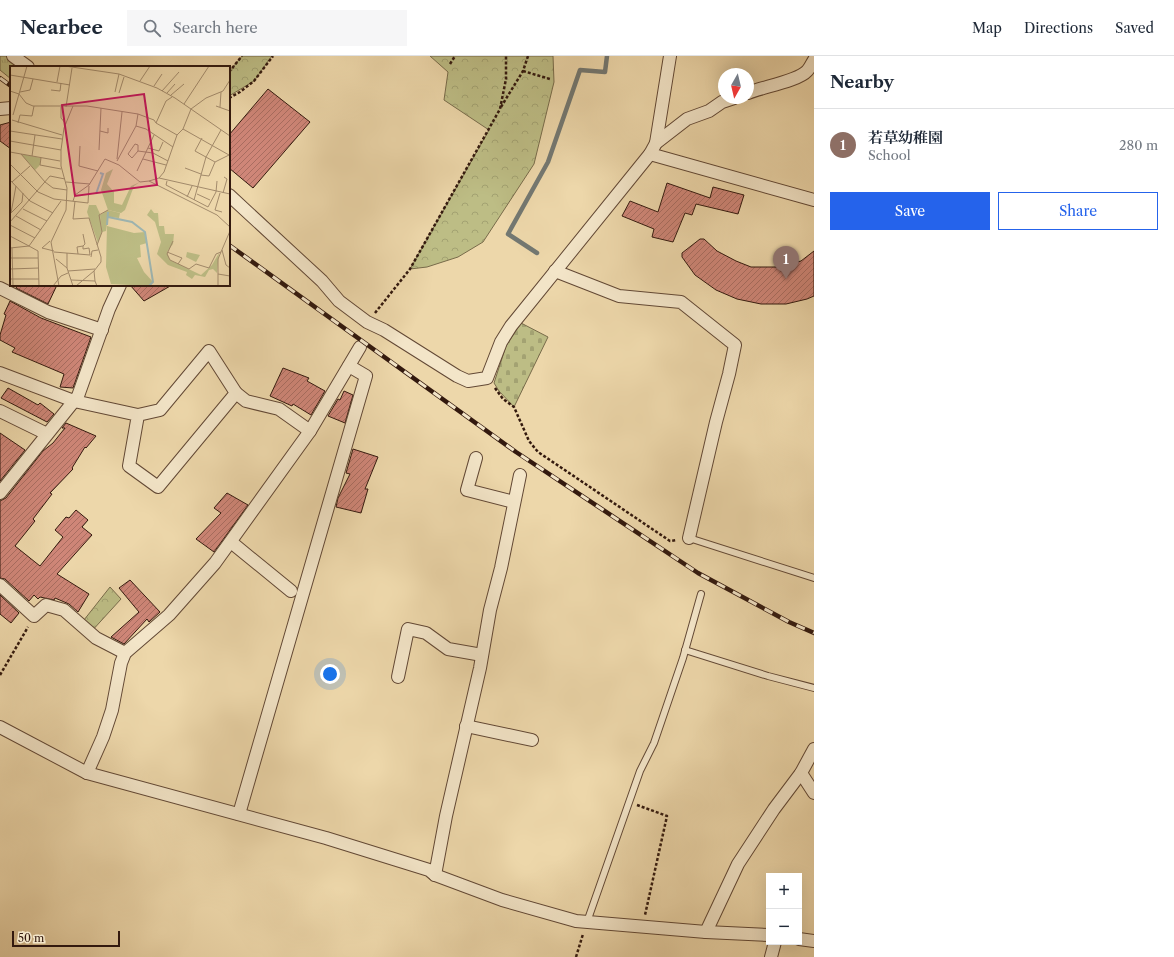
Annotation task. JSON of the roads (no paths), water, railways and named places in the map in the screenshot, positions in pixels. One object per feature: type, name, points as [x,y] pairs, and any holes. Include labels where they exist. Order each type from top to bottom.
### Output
[{"type":"street","points":[[13,56],[27,66]]},
{"type":"street","points":[[653,148],[670,56]]},
{"type":"street","points":[[754,90],[791,80],[806,72],[814,60]]},
{"type":"street","points":[[230,196],[322,281],[339,301],[367,322],[384,330],[457,376],[468,381],[487,378],[501,342],[511,326],[653,148],[687,118],[709,111],[719,104]]},
{"type":"street","points":[[0,109],[10,108]]},
{"type":"street","points":[[653,148],[814,200]]},
{"type":"street","points":[[555,271],[619,296],[681,302],[735,345],[689,538]]},
{"type":"street","points":[[0,493],[78,396],[120,286]]},
{"type":"street","points":[[0,288],[48,312],[102,330]]},
{"type":"street","points":[[87,773],[103,737],[112,710],[121,663],[125,653],[169,615],[215,563],[310,431],[360,347]]},
{"type":"street","points":[[0,373],[74,401],[138,415],[160,410],[210,351],[236,393],[246,401],[279,409],[310,431]]},
{"type":"street","points":[[239,814],[366,376],[349,366]]},
{"type":"street","points":[[138,415],[129,466],[158,487],[236,393]]},
{"type":"street","points":[[0,411],[47,434]]},
{"type":"street","points":[[476,458],[467,490],[514,502]]},
{"type":"street","points":[[435,875],[446,816],[520,475]]},
{"type":"street","points":[[231,542],[291,591]]},
{"type":"street","points":[[0,585],[34,616],[46,605],[64,610],[96,638],[125,653]]},
{"type":"street","points":[[398,677],[408,629],[426,633],[448,649],[482,655]]},
{"type":"street","points":[[466,726],[532,740]]},
{"type":"street","points":[[0,727],[87,773],[326,838],[429,870],[435,875],[502,900],[576,921],[706,932],[766,935]]},
{"type":"street","points":[[706,932],[738,864],[774,809],[801,773],[814,749]]},
{"type":"street","points":[[801,773],[814,793]]},
{"type":"street","points":[[802,940],[814,942]]},
{"type":"street","points":[[771,957],[774,945]]},
{"type":"lane","points":[[689,538],[814,578]]},
{"type":"lane","points":[[587,922],[640,771],[654,743],[685,650],[701,594]]},
{"type":"lane","points":[[685,650],[768,676],[814,688]]},
{"type":"waterway","points":[[537,253],[508,234],[548,162],[580,70],[605,72],[607,56]]},
{"type":"railway","points":[[0,78],[10,85]]},
{"type":"railway","points":[[230,246],[516,452],[698,573],[789,622],[814,633]]},
{"type":"place","name":"若草幼稚園","points":[[786,279]]}]
